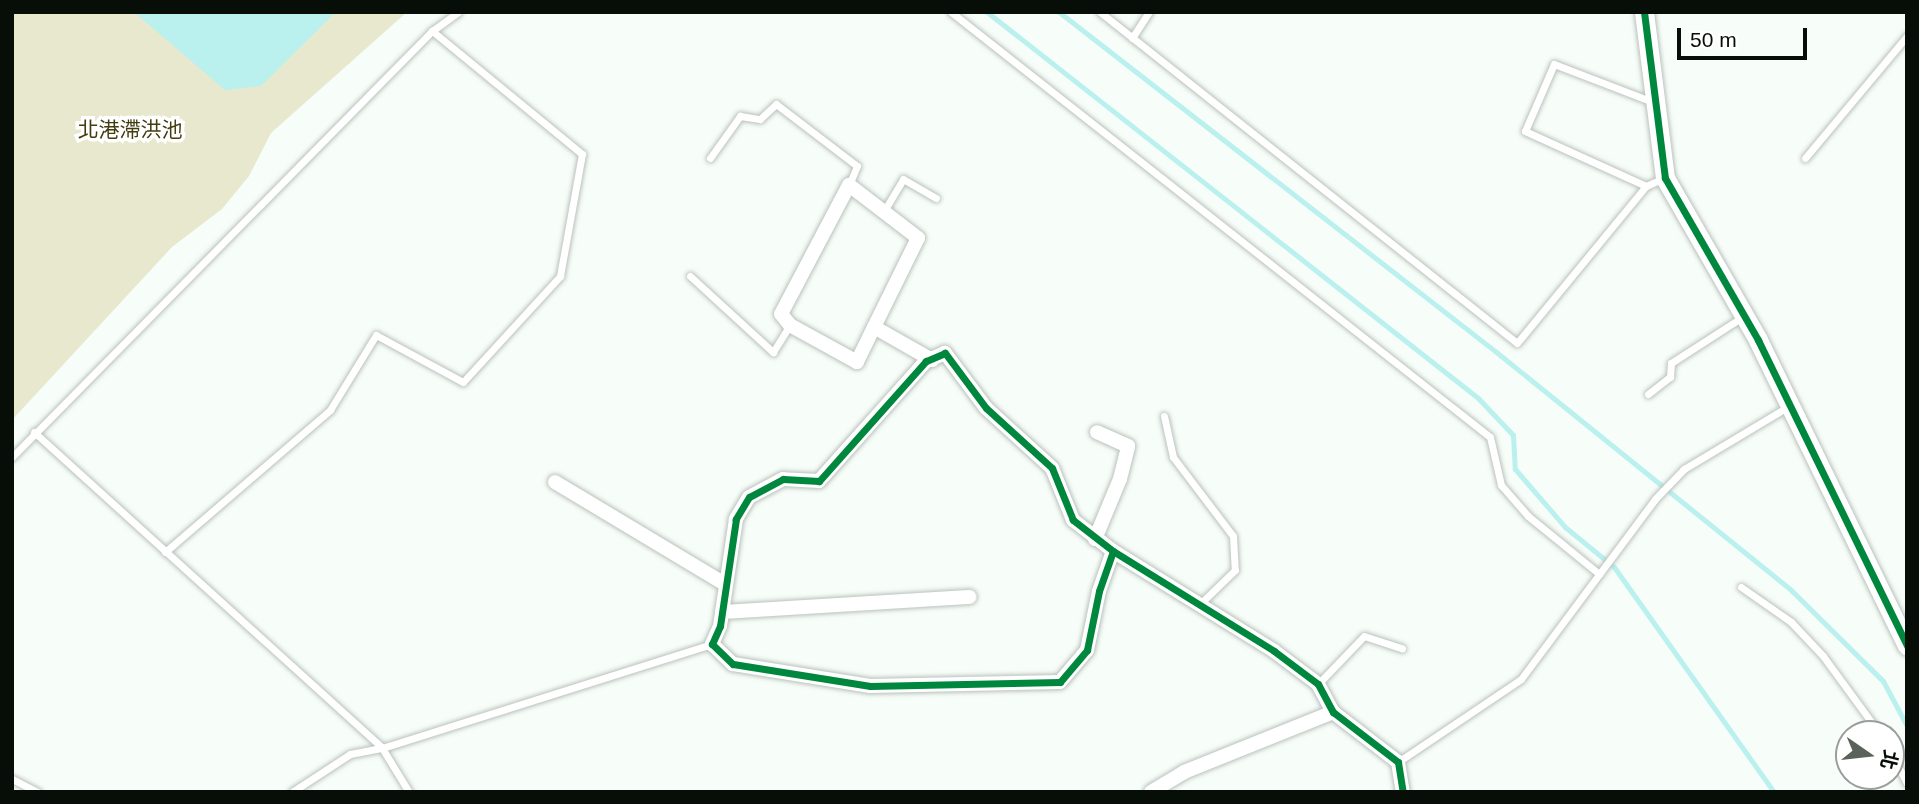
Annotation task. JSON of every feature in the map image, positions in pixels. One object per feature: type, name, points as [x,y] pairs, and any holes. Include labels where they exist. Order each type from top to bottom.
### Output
[{"type":"street","points":[[1644,12],[1665,178],[1744,316],[1907,646]]},
{"type":"street","points":[[849,185],[884,212],[918,238],[857,362],[790,325],[781,314],[849,185]]},
{"type":"street","points":[[874,327],[932,360]]},
{"type":"street","points":[[1113,551],[1099,591],[1087,650],[1060,682],[870,686],[733,664],[712,644],[720,626],[736,519],[749,497],[783,479],[819,481],[926,361],[945,353],[986,408],[1052,468],[1073,520],[1095,539],[1274,651],[1318,684],[1333,712],[1398,762],[1403,792]]},
{"type":"street","points":[[1095,539],[1120,479],[1128,446],[1097,432]]},
{"type":"street","points":[[555,482],[725,584]]},
{"type":"street","points":[[722,612],[970,597]]},
{"type":"street","points":[[1152,792],[1184,772],[1333,712]]},
{"type":"lane","points":[[12,457],[432,31],[458,12]]},
{"type":"lane","points":[[951,12],[1490,437],[1501,485],[1528,516],[1601,572]]},
{"type":"lane","points":[[1100,12],[1517,344],[1646,186],[1665,178]]},
{"type":"lane","points":[[1132,38],[1149,12]]},
{"type":"lane","points":[[165,552],[330,410],[376,335],[463,382],[560,276],[582,154],[432,31]]},
{"type":"lane","points":[[1805,158],[1907,36]]},
{"type":"lane","points":[[1646,186],[1525,131],[1554,64],[1657,104]]},
{"type":"lane","points":[[710,158],[740,116],[760,118],[776,104],[857,166],[849,185]]},
{"type":"lane","points":[[884,212],[903,179],[936,198]]},
{"type":"lane","points":[[690,276],[773,352],[790,325]]},
{"type":"lane","points":[[1648,394],[1671,377],[1671,363],[1744,316]]},
{"type":"lane","points":[[1398,762],[1521,679],[1655,499],[1684,469],[1790,405]]},
{"type":"lane","points":[[1164,415],[1173,457],[1233,536],[1235,570],[1198,605]]},
{"type":"lane","points":[[34,432],[382,748],[408,792]]},
{"type":"lane","points":[[1741,587],[1791,622],[1823,656],[1870,720]]},
{"type":"lane","points":[[1318,684],[1364,636],[1402,648]]},
{"type":"lane","points":[[292,792],[350,754],[382,748],[712,644]]},
{"type":"lane","points":[[12,779],[38,792]]},
{"type":"green space","name":"北港滯洪池","points":[[12,12],[407,12],[271,133],[249,176],[222,209],[172,247],[12,420]]},
{"type":"water","points":[[134,12],[336,12],[261,86],[225,90]]},
{"type":"waterway","points":[[987,12],[1478,398],[1513,435],[1515,469],[1565,527],[1614,567],[1774,792]]},
{"type":"waterway","points":[[1059,12],[1495,351],[1790,589],[1883,681],[1907,726]]},
{"type":"cycle path","points":[[1644,12],[1665,178],[1758,340],[1907,646]]},
{"type":"cycle path","points":[[1113,551],[1073,520],[1052,468],[986,408],[945,353],[926,361],[819,481],[783,479],[749,497],[736,519],[720,626],[712,644],[733,664],[870,686],[1060,682],[1087,650],[1099,591],[1113,551],[1274,651],[1318,684],[1333,712],[1398,762],[1403,792]]}]
